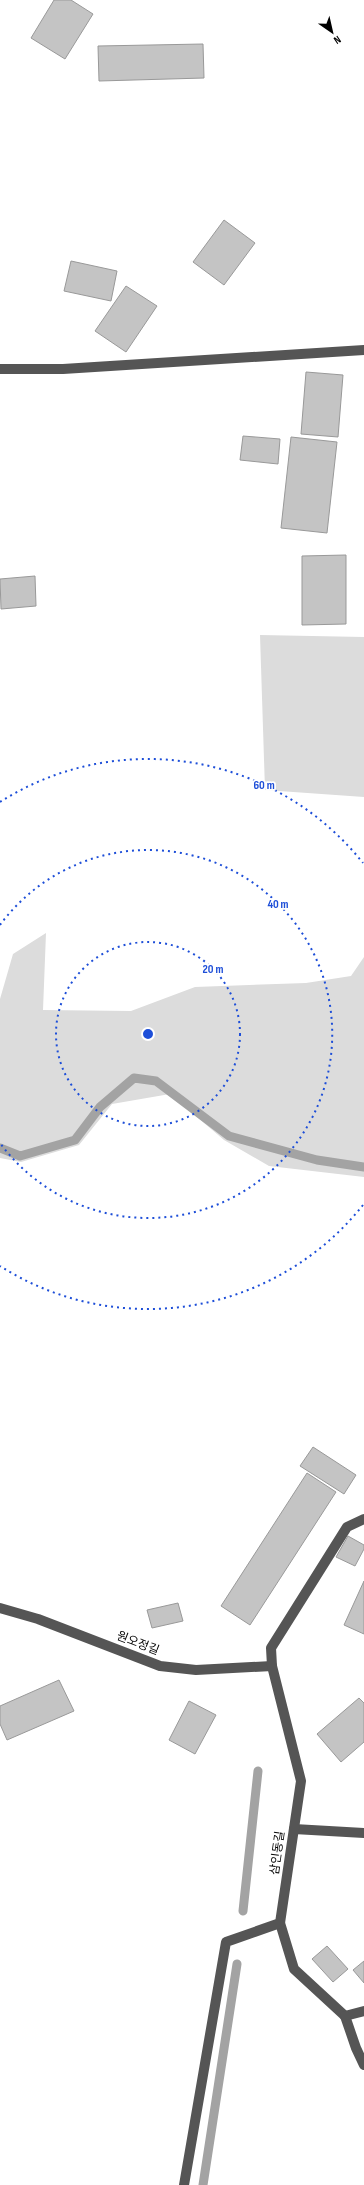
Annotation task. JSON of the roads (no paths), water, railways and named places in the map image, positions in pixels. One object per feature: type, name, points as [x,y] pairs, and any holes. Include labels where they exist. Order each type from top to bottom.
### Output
[{"type":"street","points":[[0,369],[63,369],[364,350]]},
{"type":"street","name":"삼인동길","points":[[280,1923],[301,1781],[272,1666],[272,1648],[347,1527],[364,1519]]},
{"type":"street","name":"원오정길","points":[[0,1608],[38,1619],[160,1666],[196,1670],[272,1666]]},
{"type":"street","points":[[294,1829],[364,1833]]},
{"type":"street","points":[[184,2185],[226,1942],[280,1923],[294,1969],[345,2016],[364,2064]]},
{"type":"street","points":[[345,2016],[364,2011]]},
{"type":"waterway","points":[[0,1148],[20,1156],[75,1140],[100,1107],[134,1078],[156,1081],[229,1136],[317,1160],[364,1167]]},
{"type":"waterway","points":[[243,1911],[258,1771]]},
{"type":"waterway","points":[[203,2185],[237,1964]]}]
